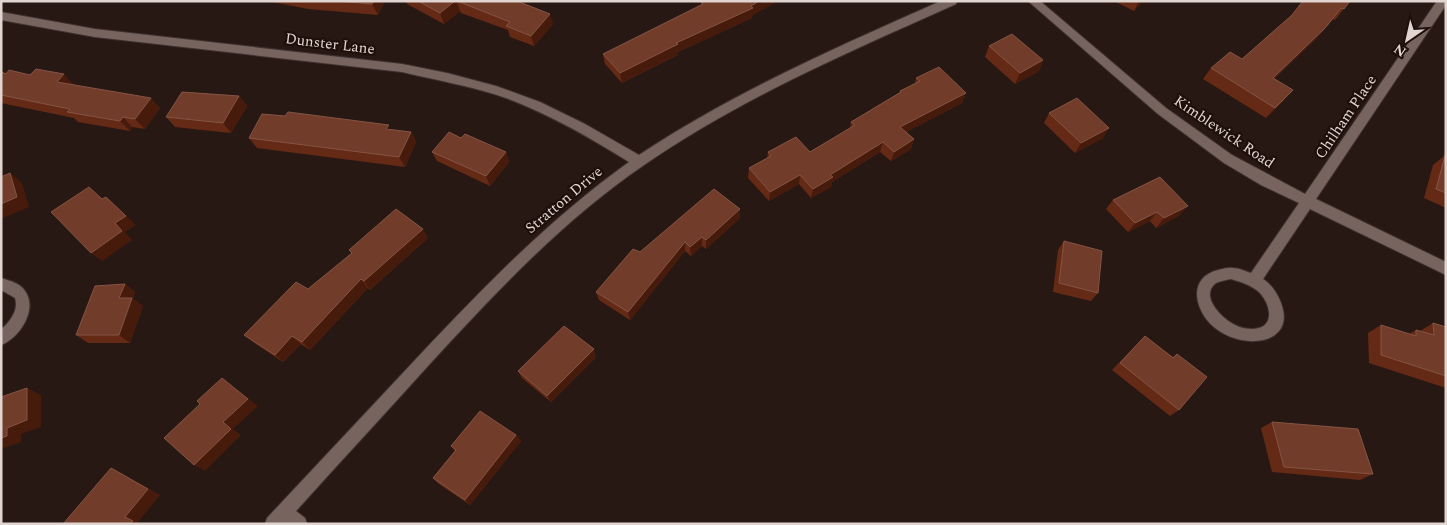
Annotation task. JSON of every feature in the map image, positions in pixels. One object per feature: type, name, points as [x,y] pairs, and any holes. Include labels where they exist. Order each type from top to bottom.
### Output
[{"type":"street","name":"Stratton Drive","points":[[279,518],[475,304],[532,248],[604,187],[638,161],[709,118],[780,79],[952,1]]},
{"type":"street","name":"Kimblewick Road","points":[[1033,1],[1162,111],[1194,135],[1266,181],[1446,270]]},
{"type":"street","name":"Chilham Place","points":[[1254,281],[1443,1]]},
{"type":"street","name":"Dunster Lane","points":[[1,16],[95,33],[402,68],[448,78],[518,99],[584,128],[638,161]]},
{"type":"street","points":[[1221,274],[1243,276],[1254,281],[1272,297],[1276,307],[1278,317],[1275,325],[1269,332],[1248,336],[1231,331],[1215,320],[1207,311],[1202,292],[1206,283],[1212,277],[1221,274]]},
{"type":"street","points":[[1,284],[14,287],[22,295],[24,306],[20,320],[1,339]]},
{"type":"street","points":[[279,518],[299,524]]},
{"type":"building","points":[[337,1],[374,1],[372,4]]},
{"type":"building","points":[[418,1],[455,1],[440,13]]},
{"type":"building","points":[[457,1],[517,1],[550,14],[531,36],[506,26],[510,22]]},
{"type":"building","points":[[702,1],[759,1],[751,6],[753,8],[676,43],[678,44],[620,73],[603,54],[703,4]]},
{"type":"building","points":[[1303,1],[1350,1],[1273,78],[1293,90],[1275,108],[1211,68],[1230,52],[1242,59],[1292,15]]},
{"type":"building","points":[[1012,34],[1043,60],[1020,73],[989,46]]},
{"type":"building","points":[[939,67],[966,93],[900,127],[914,139],[894,152],[883,142],[830,175],[833,177],[813,189],[800,175],[770,192],[749,168],[771,156],[768,152],[796,137],[810,152],[855,125],[851,122],[900,91],[920,81],[916,78]]},
{"type":"building","points":[[36,69],[64,74],[57,82],[151,98],[135,119],[123,117],[120,121],[67,112],[70,109],[1,95],[1,72],[6,74],[9,70],[30,75]]},
{"type":"building","points":[[182,92],[239,96],[223,123],[166,117]]},
{"type":"building","points":[[1077,98],[1109,128],[1081,143],[1049,113]]},
{"type":"building","points":[[288,112],[389,125],[386,129],[411,132],[399,157],[249,138],[262,114],[285,116]]},
{"type":"building","points":[[449,132],[461,138],[465,134],[506,152],[486,176],[432,152]]},
{"type":"building","points":[[1446,156],[1446,193],[1436,189]]},
{"type":"building","points":[[10,173],[17,197],[1,204],[1,177]]},
{"type":"building","points":[[1160,177],[1188,206],[1164,218],[1157,212],[1135,223],[1113,200]]},
{"type":"building","points":[[89,187],[102,199],[106,197],[126,216],[115,223],[122,231],[91,253],[51,212]]},
{"type":"building","points":[[714,189],[740,209],[706,240],[702,237],[690,247],[685,242],[628,312],[596,292],[633,249],[640,252]]},
{"type":"building","points":[[396,209],[423,229],[364,281],[361,279],[302,342],[292,336],[275,355],[244,335],[296,282],[308,289],[352,253],[349,250]]},
{"type":"building","points":[[1064,241],[1102,251],[1098,293],[1059,283]]},
{"type":"building","points":[[125,284],[119,298],[132,298],[119,335],[76,335],[95,286]]},
{"type":"building","points":[[1433,323],[1446,327],[1446,376],[1381,355],[1381,325],[1416,336],[1416,330],[1434,335]]},
{"type":"building","points":[[564,326],[594,349],[547,396],[518,371]]},
{"type":"building","points":[[1145,336],[1173,358],[1177,354],[1207,377],[1179,410],[1120,363]]},
{"type":"building","points":[[222,378],[248,399],[223,422],[231,429],[194,465],[164,438],[200,404],[197,401]]},
{"type":"building","points":[[27,388],[27,420],[7,428],[7,436],[1,438],[1,397]]},
{"type":"building","points":[[480,411],[516,435],[465,500],[433,478],[456,450],[451,446]]},
{"type":"building","points":[[1272,422],[1358,429],[1373,474],[1284,467]]},
{"type":"building","points":[[111,468],[148,489],[125,517],[133,521],[130,524],[63,524]]}]
